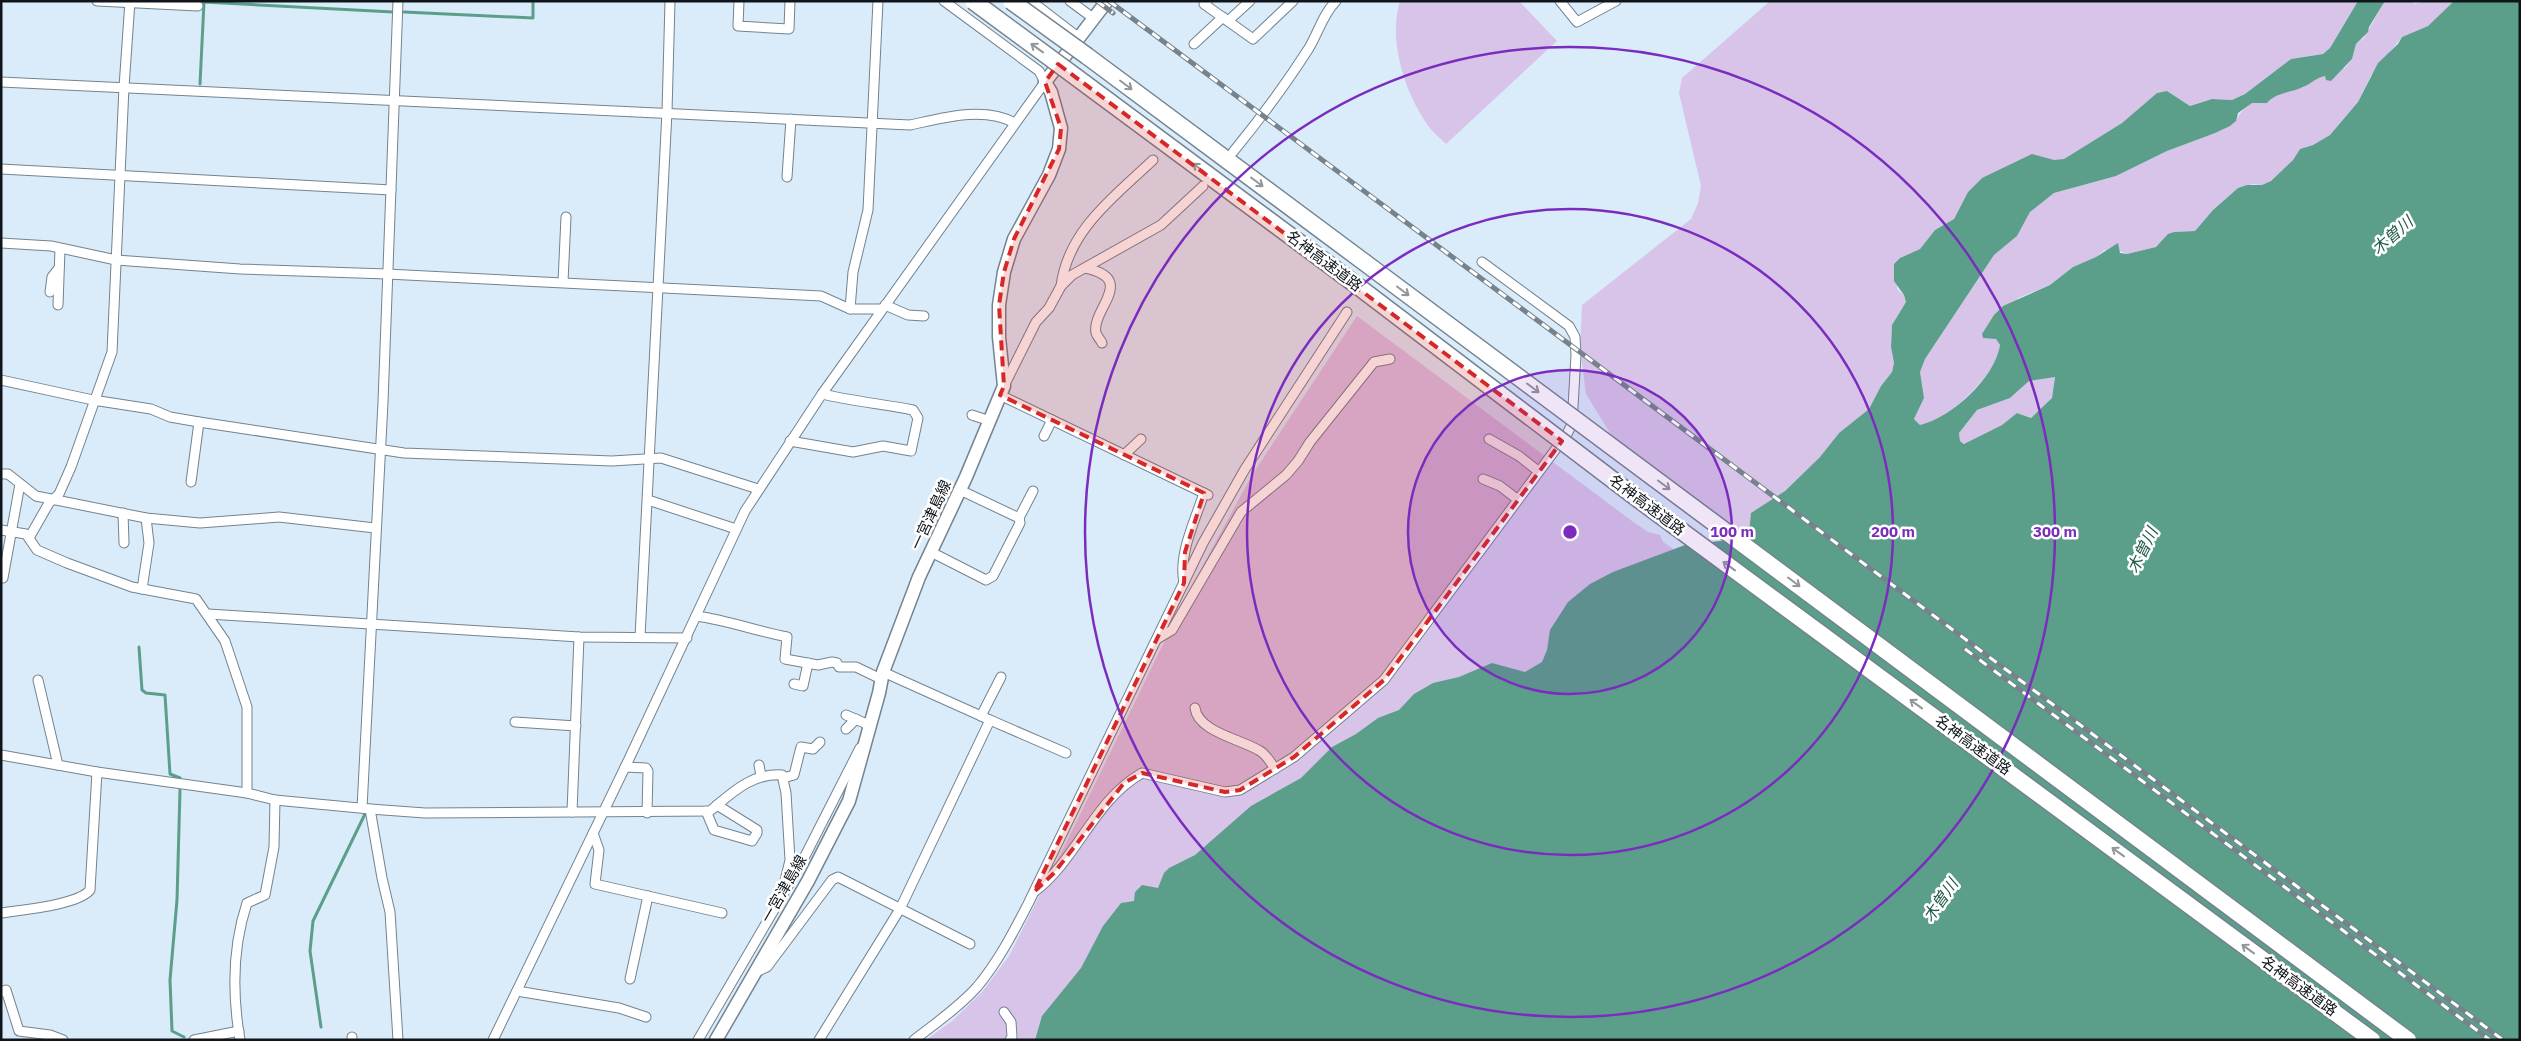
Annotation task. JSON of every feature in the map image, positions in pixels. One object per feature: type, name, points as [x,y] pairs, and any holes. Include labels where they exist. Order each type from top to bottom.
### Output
[{"type":"highway","name":"名神高速道路","points":[[973,1],[1351,280],[1634,496],[2372,1040]]},
{"type":"highway","name":"名神高速道路","points":[[1011,1],[2408,1040]]},
{"type":"main road","points":[[1045,82],[1107,1]]},
{"type":"main road","name":"一宮津島線","points":[[716,1040],[835,832],[849,801],[882,675],[932,552],[1002,391],[999,305],[1004,272],[1014,239],[1049,175],[1059,149],[1061,128],[1051,92],[1045,82]]},
{"type":"street","points":[[97,1],[198,6]]},
{"type":"street","points":[[398,1],[396,102],[370,624],[366,808],[390,912],[398,1040]]},
{"type":"street","points":[[640,637],[667,112],[670,1]]},
{"type":"street","points":[[739,1],[738,26],[789,29],[790,1]]},
{"type":"street","points":[[850,309],[853,272],[868,210],[878,1]]},
{"type":"street","points":[[493,1040],[687,638],[736,529],[758,489],[822,394],[1045,82],[1039,71],[944,1]]},
{"type":"street","points":[[1030,1],[1078,37]]},
{"type":"street","points":[[1194,44],[1250,1]]},
{"type":"street","points":[[1202,2],[1253,38],[1294,1]]},
{"type":"street","points":[[1233,152],[1277,94],[1309,47],[1330,7],[1336,1]]},
{"type":"street","points":[[1560,1],[1577,22],[1616,1]]},
{"type":"street","points":[[29,538],[53,499],[59,494],[71,467],[93,400],[112,352],[124,87],[130,2]]},
{"type":"street","points":[[1071,2],[1093,18]]},
{"type":"street","points":[[1,82],[396,102],[667,112],[910,125],[959,114],[1008,120],[1015,123]]},
{"type":"street","points":[[787,177],[791,119]]},
{"type":"street","points":[[1061,286],[1063,274],[1076,240],[1089,221],[1153,160]]},
{"type":"street","points":[[1,169],[391,190]]},
{"type":"street","points":[[1184,583],[1182,572],[1185,552],[1206,494],[1052,420],[1002,391],[1036,322],[1049,308],[1061,286],[1072,275],[1161,225],[1203,186]]},
{"type":"street","points":[[563,282],[566,218]]},
{"type":"street","points":[[1,243],[51,246],[116,260],[240,269],[563,282],[821,296],[850,309],[884,307],[908,315],[924,316]]},
{"type":"street","points":[[58,305],[60,249]]},
{"type":"street","points":[[1034,892],[1054,873],[1087,827],[1124,783],[1142,773],[1225,792],[1240,790],[1294,757],[1384,680],[1567,434],[1572,424],[1575,337],[1569,326],[1482,262]]},
{"type":"street","points":[[50,292],[52,277],[59,267]]},
{"type":"street","points":[[1085,268],[1096,270],[1105,277],[1110,286],[1110,295],[1096,325],[1096,334],[1102,342]]},
{"type":"street","points":[[914,1040],[946,1016],[976,987],[1003,951],[1034,892],[1184,583],[1245,469],[1347,312]]},
{"type":"street","points":[[1156,639],[1172,630],[1241,512],[1286,475],[1374,362],[1390,359]]},
{"type":"street","points":[[1,380],[93,400],[151,409],[170,417],[404,453],[592,460],[661,458],[758,489]]},
{"type":"street","points":[[790,441],[853,452],[884,446],[911,450],[918,418],[913,410],[873,402],[856,402],[822,394]]},
{"type":"street","points":[[972,415],[990,421]]},
{"type":"street","points":[[1044,436],[1052,420]]},
{"type":"street","points":[[191,482],[199,422]]},
{"type":"street","points":[[1124,455],[1141,439]]},
{"type":"street","points":[[1489,439],[1519,456],[1538,471]]},
{"type":"street","points":[[1,474],[8,474],[36,496],[146,518],[200,523],[279,518],[375,528]]},
{"type":"street","points":[[1483,479],[1500,486],[1517,499]]},
{"type":"street","points":[[2,578],[20,484]]},
{"type":"street","points":[[960,490],[1019,518]]},
{"type":"street","points":[[932,552],[986,580],[993,576],[1020,523],[1019,518],[1033,491]]},
{"type":"street","points":[[648,500],[736,529]]},
{"type":"street","points":[[123,512],[124,542]]},
{"type":"street","points":[[142,589],[149,543],[146,518]]},
{"type":"street","points":[[1,530],[26,534],[37,550],[142,589],[196,599],[225,641],[247,707],[246,793]]},
{"type":"street","points":[[208,614],[579,637],[687,638]]},
{"type":"street","points":[[696,616],[720,619],[740,627],[787,637],[785,659],[818,665],[832,662],[837,663],[839,667],[856,667],[882,675],[1066,753]]},
{"type":"street","points":[[572,812],[579,637]]},
{"type":"street","points":[[794,684],[804,686],[808,663]]},
{"type":"street","points":[[819,1040],[900,909],[986,718],[1001,677]]},
{"type":"street","points":[[38,680],[58,765]]},
{"type":"street","points":[[1195,708],[1196,715],[1204,725],[1262,752],[1275,768]]},
{"type":"street","points":[[846,715],[869,725]]},
{"type":"street","points":[[846,729],[856,719]]},
{"type":"street","points":[[515,722],[576,726]]},
{"type":"street","points":[[698,1040],[803,860],[865,739]]},
{"type":"street","points":[[783,778],[794,775],[801,748],[813,749],[820,742]]},
{"type":"street","points":[[1,755],[97,772],[246,793],[275,800],[426,813],[706,812],[742,784],[761,776],[782,775],[790,860],[784,885],[786,888]]},
{"type":"street","points":[[760,765],[761,776]]},
{"type":"street","points":[[625,767],[646,768],[648,772],[647,812]]},
{"type":"street","points":[[1,913],[73,900],[86,895],[90,890],[97,772]]},
{"type":"street","points":[[194,1040],[240,1035],[235,993],[236,945],[247,903],[265,895],[274,846],[275,800]]},
{"type":"street","points":[[706,812],[712,834],[752,841],[757,830],[717,805]]},
{"type":"street","points":[[593,833],[599,850],[594,884],[722,913]]},
{"type":"street","points":[[754,973],[767,967],[832,880],[838,877],[970,944]]},
{"type":"street","points":[[630,979],[648,896]]},
{"type":"street","points":[[1,992],[6,990],[19,1031],[50,1035],[63,1040]]},
{"type":"street","points":[[517,991],[619,1008],[646,1017]]},
{"type":"street","points":[[1004,1012],[1011,1022],[1012,1037],[1010,1040]]},
{"type":"highlighted area","points":[[1058,64],[1562,441],[1384,680],[1294,757],[1240,790],[1225,792],[1142,773],[1124,783],[1054,873],[1034,892],[1184,583],[1185,552],[1204,493],[1000,395],[1004,386],[999,305],[1004,272],[1014,239],[1059,149],[1061,128],[1045,82]]},
{"type":"shaded area","points":[[1400,1],[1519,1],[1557,41],[1446,144],[1427,124],[1417,108],[1405,79],[1397,47],[1396,31]]},
{"type":"shaded area","points":[[1770,1],[2358,1],[2330,48],[2323,54],[2291,59],[2245,94],[2232,100],[2212,99],[2190,106],[2167,91],[2157,93],[2122,123],[2064,159],[1982,178],[1968,192],[1954,219],[1935,230],[1920,249],[1900,258],[1897,289],[1904,295],[1906,302],[1892,325],[1891,347],[1894,363],[1892,372],[1881,386],[1869,409],[1839,433],[1820,457],[1785,491],[1752,513],[1749,533],[1746,538],[1616,443],[1586,394],[1580,348],[1582,305],[1691,219],[1698,203],[1701,186],[1679,93],[1682,78]]},
{"type":"shaded area","points":[[2385,1],[2413,1],[2414,4],[2426,1],[2454,1],[2428,26],[2402,37],[2371,75],[2358,102],[2330,135],[2313,145],[2300,149],[2293,160],[2271,181],[2262,185],[2253,184],[2238,188],[2213,210],[2195,231],[2174,232],[2156,247],[2127,254],[2118,250],[2104,250],[2096,257],[2073,267],[2050,285],[2018,298],[1992,337],[1999,341],[1999,351],[1995,362],[1978,385],[1956,406],[1936,420],[1920,425],[1914,419],[1924,398],[1920,372],[1925,359],[1994,255],[2017,236],[2030,212],[2054,193],[2116,176],[2167,151],[2230,126],[2245,108],[2252,103],[2267,103],[2271,98],[2284,92],[2304,87],[2321,76],[2345,68],[2352,59],[2356,44],[2364,38]]},
{"type":"shaded area","points":[[1357,316],[1632,521],[1648,532],[1660,535],[1663,542],[1682,555],[1561,653],[1204,849],[1163,882],[1039,1040],[926,1040],[952,1021],[982,992],[1009,956],[1190,589],[1252,475]]},
{"type":"shaded area","points":[[2055,376],[2052,398],[2031,418],[2017,413],[2002,425],[1965,444],[1960,441],[1959,433],[1977,410],[2010,398],[2029,381]]},
{"type":"water","name":"木曽川","points":[[2358,1],[2385,1],[2369,27],[2368,32],[2356,44],[2352,59],[2331,81],[2326,80],[2325,76],[2303,87],[2279,95],[2267,103],[2252,103],[2238,113],[2236,121],[2230,126],[2167,151],[2116,176],[2054,193],[2030,212],[2017,236],[1994,255],[1925,359],[1920,372],[1924,398],[1914,419],[1920,425],[1932,421],[1958,405],[1981,383],[1996,358],[2000,345],[1996,339],[1983,338],[1982,334],[1994,315],[2003,306],[2050,285],[2073,267],[2096,257],[2118,243],[2120,253],[2127,254],[2156,247],[2168,234],[2195,231],[2213,210],[2238,188],[2247,185],[2262,185],[2271,181],[2293,160],[2300,149],[2313,145],[2330,135],[2358,102],[2378,63],[2398,44],[2402,37],[2428,26],[2454,1],[2520,1],[2520,1040],[1035,1040],[1042,1016],[1081,968],[1103,926],[1121,903],[1134,901],[1135,892],[1142,885],[1158,888],[1164,873],[1169,868],[1195,855],[1251,806],[1301,778],[1332,747],[1356,734],[1378,718],[1399,710],[1414,694],[1433,683],[1459,677],[1492,663],[1525,672],[1542,662],[1547,650],[1550,630],[1568,602],[1590,584],[1613,572],[1685,545],[1746,538],[1749,533],[1751,513],[1785,491],[1820,457],[1839,433],[1869,409],[1881,386],[1892,372],[1894,363],[1891,347],[1892,325],[1906,302],[1904,295],[1894,281],[1894,264],[1900,258],[1920,249],[1935,230],[1954,219],[1968,192],[1982,178],[2032,154],[2054,160],[2064,159],[2122,123],[2157,93],[2167,91],[2190,106],[2212,99],[2232,100],[2245,94],[2291,59],[2323,54],[2330,48]],"holes":[[[2055,377],[2052,398],[2031,418],[2017,413],[2002,425],[1964,444],[1960,441],[1959,433],[1977,410],[2010,398],[2029,381]]]},
{"type":"waterway","points":[[404,12],[533,18],[533,1]]},
{"type":"waterway","points":[[200,84],[204,2],[393,12]]},
{"type":"waterway","points":[[139,647],[142,690],[146,693],[165,695],[170,774],[180,778]]},
{"type":"waterway","points":[[180,790],[177,900],[170,980],[172,1031],[184,1037]]},
{"type":"waterway","points":[[321,1027],[310,951],[313,921],[365,814]]},
{"type":"railway","points":[[1097,1],[1113,13]]},
{"type":"railway","points":[[1109,1],[2503,1040]]},
{"type":"railway","points":[[1965,649],[2490,1040]]}]
